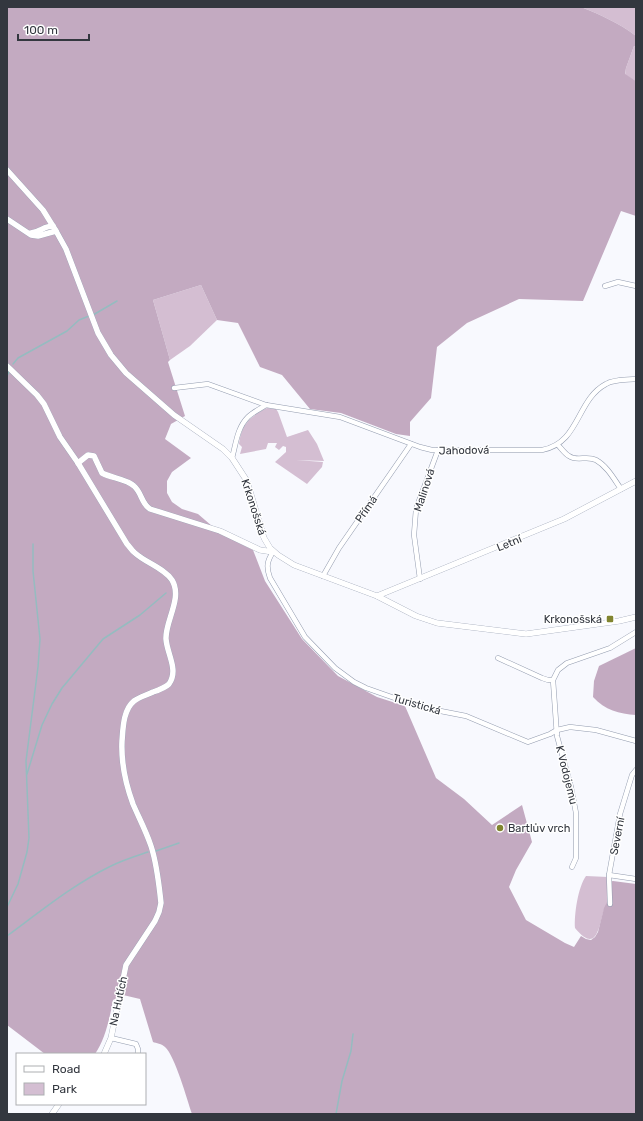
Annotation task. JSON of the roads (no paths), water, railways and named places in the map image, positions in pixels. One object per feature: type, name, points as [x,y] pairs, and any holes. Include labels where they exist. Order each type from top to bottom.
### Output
[{"type":"street","name":"Krkonošská","points":[[7,170],[43,210],[55,228],[69,257],[98,333],[111,355],[126,373],[174,415],[223,449],[232,458],[247,481],[262,534],[273,552],[289,562],[322,576],[378,596],[416,616],[430,621],[521,634],[619,621],[636,617]]},
{"type":"street","points":[[42,229],[45,224],[43,210]]},
{"type":"street","points":[[7,219],[27,233],[35,236],[55,228]]},
{"type":"street","points":[[27,233],[37,232],[46,226],[55,228]]},
{"type":"street","points":[[605,286],[618,282],[636,286]]},
{"type":"street","points":[[7,366],[44,404],[60,437],[78,463],[88,455],[94,456],[102,473],[132,484],[137,490],[144,504],[150,509],[220,530],[260,550],[273,552]]},
{"type":"street","points":[[620,489],[604,466],[596,460],[586,457],[573,458],[568,456],[558,445],[572,429],[588,401],[605,384],[636,379]]},
{"type":"street","name":"Jahodová","points":[[174,388],[208,384],[266,405],[340,417],[411,444],[432,450],[542,450],[558,445]]},
{"type":"street","points":[[232,458],[238,434],[242,426],[248,417],[266,405]]},
{"type":"street","name":"Přímá","points":[[322,576],[339,548],[411,444]]},
{"type":"street","name":"Malinová","points":[[420,579],[414,535],[416,509],[438,450]]},
{"type":"street","name":"Na Hutích","points":[[78,463],[127,544],[134,553],[167,575],[174,584],[175,589],[175,598],[168,624],[166,640],[172,667],[171,680],[164,688],[133,702],[126,712],[122,743],[126,782],[155,859],[161,902],[155,921],[126,965],[111,1038],[104,1053]]},
{"type":"street","name":"Letní","points":[[378,596],[557,522],[636,481]]},
{"type":"street","name":"Turistická","points":[[273,552],[268,560],[268,573],[306,637],[335,668],[354,682],[366,688],[420,707],[466,716],[528,742],[557,730],[570,727],[596,730],[636,741]]},
{"type":"street","points":[[498,658],[542,678],[553,680],[558,670],[568,663],[610,648],[636,632]]},
{"type":"street","name":"K Vodojemu","points":[[553,680],[557,730],[576,813],[576,858],[572,867]]},
{"type":"street","name":"Severní","points":[[610,904],[609,875],[620,814],[632,775],[636,770]]},
{"type":"street","points":[[609,875],[636,879]]},
{"type":"street","name":"Na Hutích","points":[[111,1038],[136,1044],[138,1053]]},
{"type":"street","points":[[52,1114],[58,1105]]},
{"type":"waterway","points":[[93,315],[117,301]]},
{"type":"waterway","points":[[13,364],[18,358],[67,331],[79,320],[89,316]]},
{"type":"waterway","points":[[7,376],[9,372]]},
{"type":"waterway","points":[[7,907],[18,884],[27,852],[29,838],[26,761],[38,667],[40,639],[33,571],[33,544]]},
{"type":"waterway","points":[[27,774],[42,725],[62,688],[103,639],[140,615],[166,593]]},
{"type":"waterway","points":[[156,851],[179,843]]},
{"type":"waterway","points":[[7,936],[58,898],[97,873],[130,858],[148,852]]},
{"type":"waterway","points":[[336,1114],[342,1081],[351,1051],[353,1034]]},
{"type":"place","name":"Krkonošská","points":[[610,619]]},
{"type":"place","name":"Bartlův vrch","points":[[500,828]]}]
